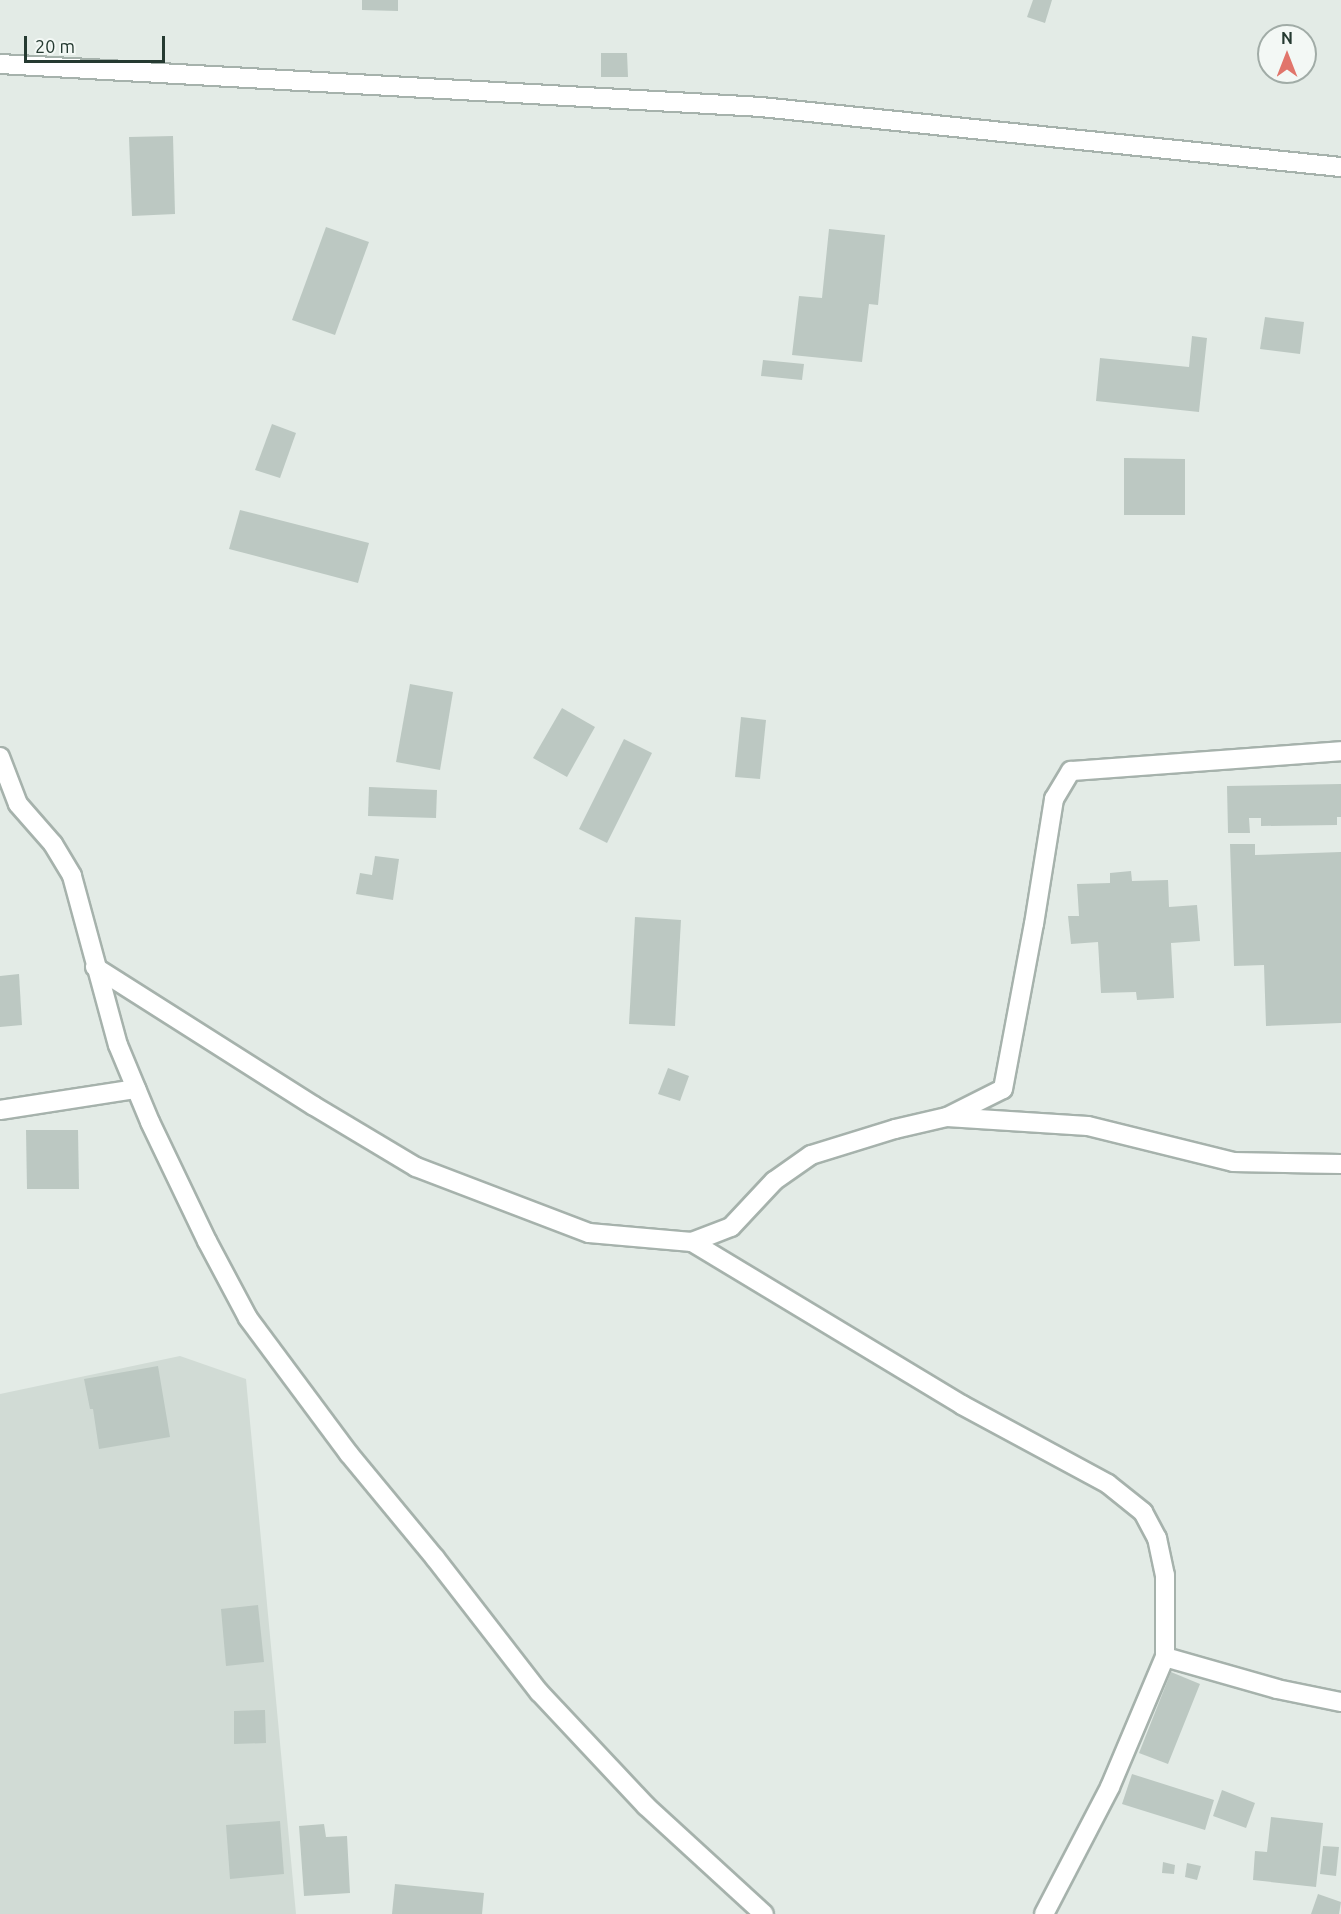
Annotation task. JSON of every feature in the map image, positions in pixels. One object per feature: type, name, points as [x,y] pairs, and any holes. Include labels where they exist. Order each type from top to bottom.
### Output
[{"type":"street","points":[[0,64],[761,107],[1341,167]]},
{"type":"street","points":[[95,967],[314,1106],[416,1167],[589,1233],[692,1242],[731,1227],[774,1181],[811,1155],[895,1129],[947,1117],[1003,1089],[1034,924],[1054,799],[1071,771],[1341,751]]},
{"type":"street","points":[[0,757],[18,804],[53,844],[72,876],[118,1045],[136,1089],[207,1241],[248,1318],[349,1454],[435,1558],[539,1692],[646,1806],[764,1914]]},
{"type":"street","points":[[0,1110],[136,1089]]},
{"type":"street","points":[[947,1117],[1088,1126],[1233,1162],[1341,1164]]},
{"type":"street","points":[[692,1242],[962,1406],[1108,1484],[1143,1512],[1157,1538],[1165,1575],[1166,1657],[1110,1787],[1044,1914]]},
{"type":"street","points":[[1166,1657],[1277,1689],[1341,1702]]},
{"type":"shaded area","points":[[180,1356],[246,1379],[296,1914],[0,1914],[0,1394]]},
{"type":"building","points":[[362,0],[398,0],[398,11],[362,10]]},
{"type":"building","points":[[1033,0],[1052,0],[1045,23],[1027,17]]},
{"type":"building","points":[[601,53],[627,53],[628,77],[601,77]]},
{"type":"building","points":[[173,136],[175,214],[132,216],[129,137]]},
{"type":"building","points":[[326,227],[369,242],[335,335],[292,320]]},
{"type":"building","points":[[829,229],[885,235],[878,305],[869,304],[862,362],[792,355],[799,296],[822,298]]},
{"type":"building","points":[[1265,317],[1304,322],[1300,354],[1260,349]]},
{"type":"building","points":[[1192,336],[1207,338],[1199,412],[1096,401],[1100,358],[1189,367]]},
{"type":"building","points":[[763,360],[804,364],[802,380],[761,376]]},
{"type":"building","points":[[272,424],[296,433],[280,478],[255,470]]},
{"type":"building","points":[[1124,458],[1185,459],[1185,515],[1124,515]]},
{"type":"building","points":[[240,510],[369,543],[358,583],[229,549]]},
{"type":"building","points":[[410,684],[453,692],[440,770],[396,762]]},
{"type":"building","points":[[562,708],[595,727],[567,777],[533,758]]},
{"type":"building","points":[[741,717],[766,720],[760,779],[735,777]]},
{"type":"building","points":[[624,739],[652,753],[607,843],[579,829]]},
{"type":"building","points":[[1341,784],[1341,817],[1337,817],[1337,825],[1261,826],[1261,818],[1249,818],[1250,833],[1228,833],[1227,786]]},
{"type":"building","points":[[369,787],[437,790],[436,818],[368,816]]},
{"type":"building","points":[[1230,844],[1255,844],[1255,855],[1341,852],[1341,1023],[1266,1026],[1264,965],[1234,966]]},
{"type":"building","points":[[375,856],[399,859],[393,900],[356,894],[360,873],[372,875]]},
{"type":"building","points":[[1131,871],[1132,881],[1168,880],[1169,907],[1197,905],[1200,941],[1171,943],[1174,998],[1137,1000],[1136,992],[1101,993],[1098,942],[1071,944],[1068,916],[1079,916],[1077,884],[1110,883],[1110,873]]},
{"type":"building","points":[[635,917],[681,920],[675,1026],[629,1024]]},
{"type":"building","points":[[19,974],[22,1025],[0,1027],[0,976]]},
{"type":"building","points":[[668,1068],[689,1076],[680,1101],[658,1094]]},
{"type":"building","points":[[26,1130],[78,1130],[79,1189],[27,1189]]},
{"type":"building","points":[[158,1366],[170,1437],[99,1449],[93,1409],[90,1409],[84,1379]]},
{"type":"building","points":[[258,1605],[264,1662],[226,1666],[221,1609]]},
{"type":"building","points":[[1171,1672],[1200,1684],[1168,1764],[1139,1753]]},
{"type":"building","points":[[265,1710],[266,1743],[234,1744],[234,1711]]},
{"type":"building","points":[[1132,1774],[1214,1800],[1205,1830],[1122,1804]]},
{"type":"building","points":[[1222,1790],[1255,1803],[1246,1828],[1213,1816]]},
{"type":"building","points":[[1271,1817],[1323,1823],[1316,1887],[1253,1880],[1255,1851],[1267,1852]]},
{"type":"building","points":[[280,1821],[284,1874],[230,1879],[226,1825]]},
{"type":"building","points":[[324,1824],[326,1837],[347,1836],[350,1893],[304,1896],[299,1826]]},
{"type":"building","points":[[1323,1846],[1339,1847],[1336,1876],[1320,1874]]},
{"type":"building","points":[[1163,1862],[1175,1865],[1174,1874],[1162,1873]]},
{"type":"building","points":[[1187,1863],[1201,1866],[1197,1880],[1185,1877]]},
{"type":"building","points":[[395,1884],[484,1893],[482,1914],[392,1914]]},
{"type":"building","points":[[1318,1894],[1341,1902],[1339,1914],[1311,1914]]}]
